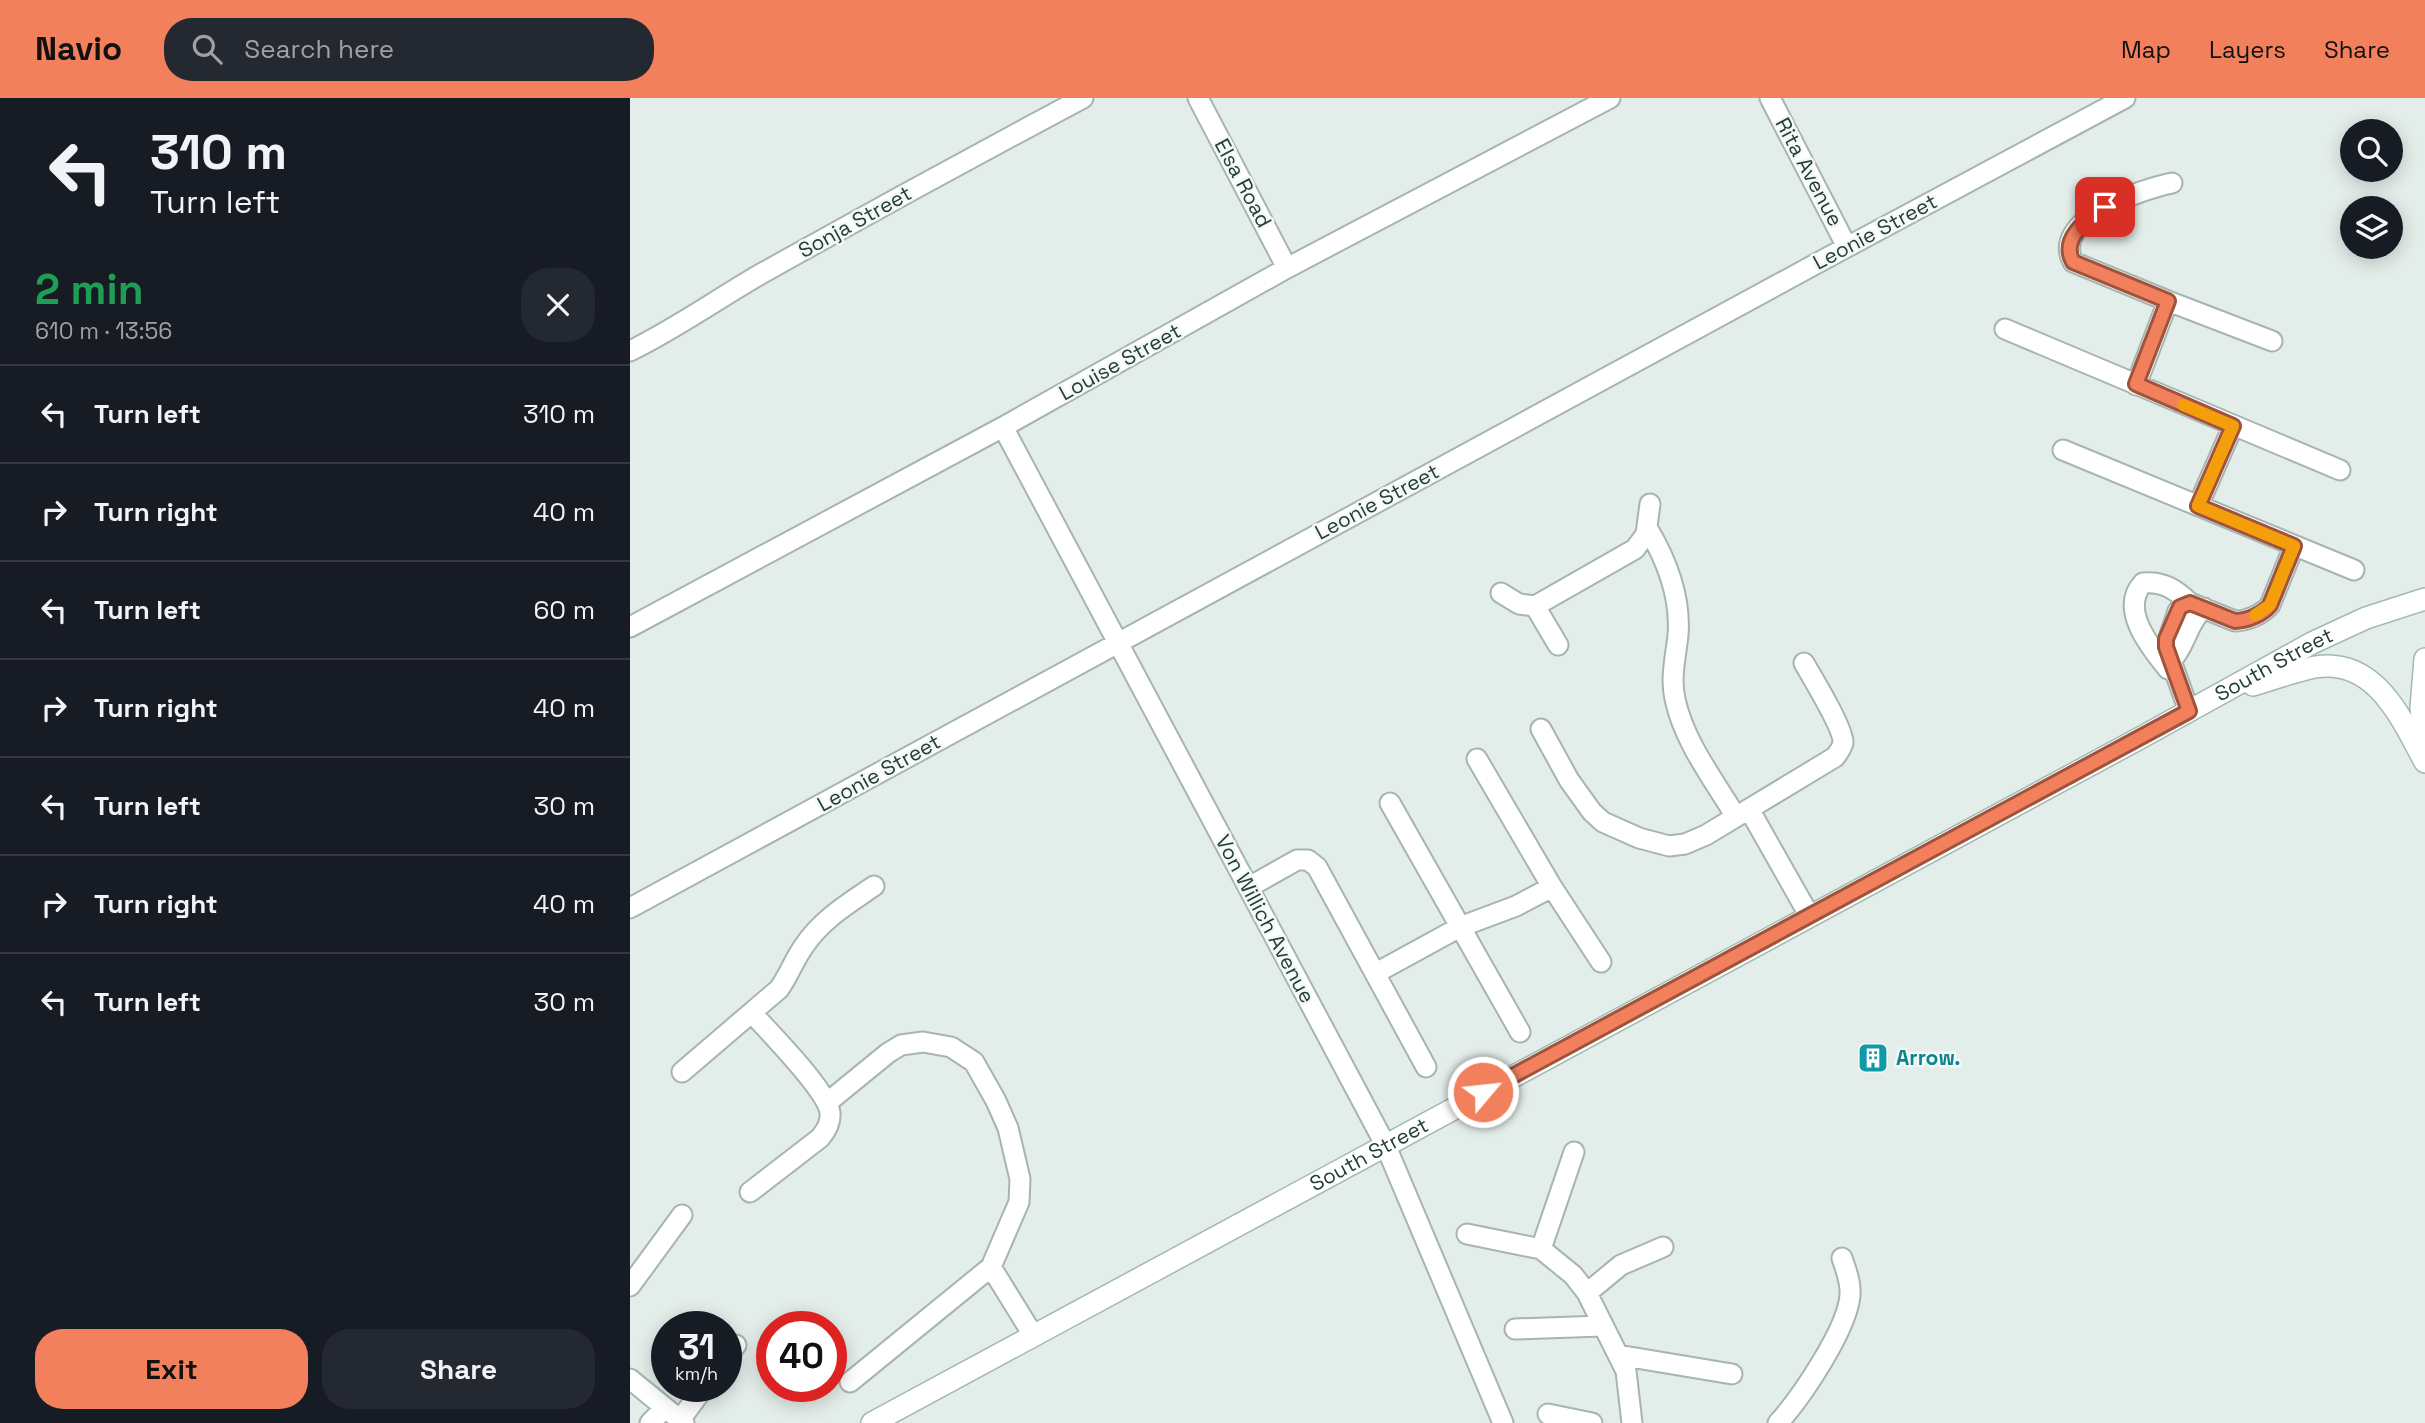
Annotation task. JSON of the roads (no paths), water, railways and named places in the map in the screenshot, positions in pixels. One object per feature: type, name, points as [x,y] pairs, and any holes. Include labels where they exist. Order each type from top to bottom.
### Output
[{"type":"street","name":"Sonja Street","points":[[630,351],[755,277],[1083,98]]},
{"type":"street","name":"Elsa Road","points":[[1198,98],[1287,268]]},
{"type":"street","name":"Louise Street","points":[[630,627],[1003,427],[1287,268],[1610,98]]},
{"type":"street","name":"Rita Avenue","points":[[1770,98],[1847,247]]},
{"type":"street","name":"Leonie Street","points":[[630,908],[2125,98]]},
{"type":"street","points":[[2172,183],[2150,187],[2091,216],[2069,243],[2073,262],[2272,341]]},
{"type":"street","points":[[2136,384],[2168,301]]},
{"type":"street","points":[[2006,329],[2340,470]]},
{"type":"street","points":[[2198,506],[2233,426]]},
{"type":"street","name":"Von Willich Avenue","points":[[1003,427],[1385,1144],[1503,1423]]},
{"type":"street","points":[[2063,450],[2354,570]]},
{"type":"street","points":[[1501,593],[1520,604],[1535,606],[1635,549],[1648,529],[1650,504]]},
{"type":"street","points":[[1648,529],[1663,556],[1678,604],[1673,683],[1679,714],[1696,751],[1743,813],[1810,915]]},
{"type":"street","points":[[2189,711],[2173,669],[2153,649],[2138,624],[2134,600],[2136,591],[2143,583],[2156,582],[2175,589],[2197,606],[2235,621],[2247,619],[2268,608],[2294,546]]},
{"type":"street","name":"South Street","points":[[872,1423],[2323,638],[2366,618],[2425,600]]},
{"type":"street","points":[[1535,606],[1558,645]]},
{"type":"street","points":[[2173,669],[2197,606]]},
{"type":"street","points":[[2425,659],[2421,707],[2425,747]]},
{"type":"street","points":[[1541,729],[1559,763],[1592,812],[1603,822],[1628,834],[1669,846],[1685,844],[1743,813],[1835,757],[1843,745],[1838,726],[1804,663]]},
{"type":"street","points":[[2216,696],[2317,667],[2335,667],[2353,672],[2383,691],[2425,762]]},
{"type":"street","points":[[1477,759],[1552,887],[1601,962]]},
{"type":"street","points":[[1390,803],[1520,1032]]},
{"type":"street","points":[[1249,887],[1297,860],[1313,862],[1426,1067]]},
{"type":"street","points":[[681,1072],[779,989],[804,945],[818,929],[835,913],[874,886]]},
{"type":"street","points":[[1376,973],[1460,927],[1516,906],[1552,887]]},
{"type":"street","points":[[750,1192],[820,1138],[827,1130],[831,1118],[828,1102],[752,1013]]},
{"type":"street","points":[[828,1102],[888,1053],[912,1042],[951,1048],[974,1062],[996,1101],[1008,1128],[1020,1179],[1019,1202],[991,1267],[850,1382]]},
{"type":"street","points":[[1541,1249],[1574,1152]]},
{"type":"street","points":[[630,1286],[682,1215]]},
{"type":"street","points":[[1467,1234],[1541,1249],[1573,1275],[1587,1293],[1626,1371],[1632,1423]]},
{"type":"street","points":[[1587,1293],[1621,1265],[1663,1247]]},
{"type":"street","points":[[1778,1423],[1807,1387],[1845,1318],[1850,1281],[1842,1258]]},
{"type":"street","points":[[991,1267],[1033,1335]]},
{"type":"street","points":[[1515,1329],[1602,1326]]},
{"type":"street","points":[[1618,1355],[1732,1374]]},
{"type":"street","points":[[630,1379],[676,1417]]},
{"type":"street","points":[[650,1423],[676,1417],[690,1402]]},
{"type":"street","points":[[1548,1415],[1592,1423]]},
{"type":"place","name":"Arrow.","points":[[1873,1058]]}]
